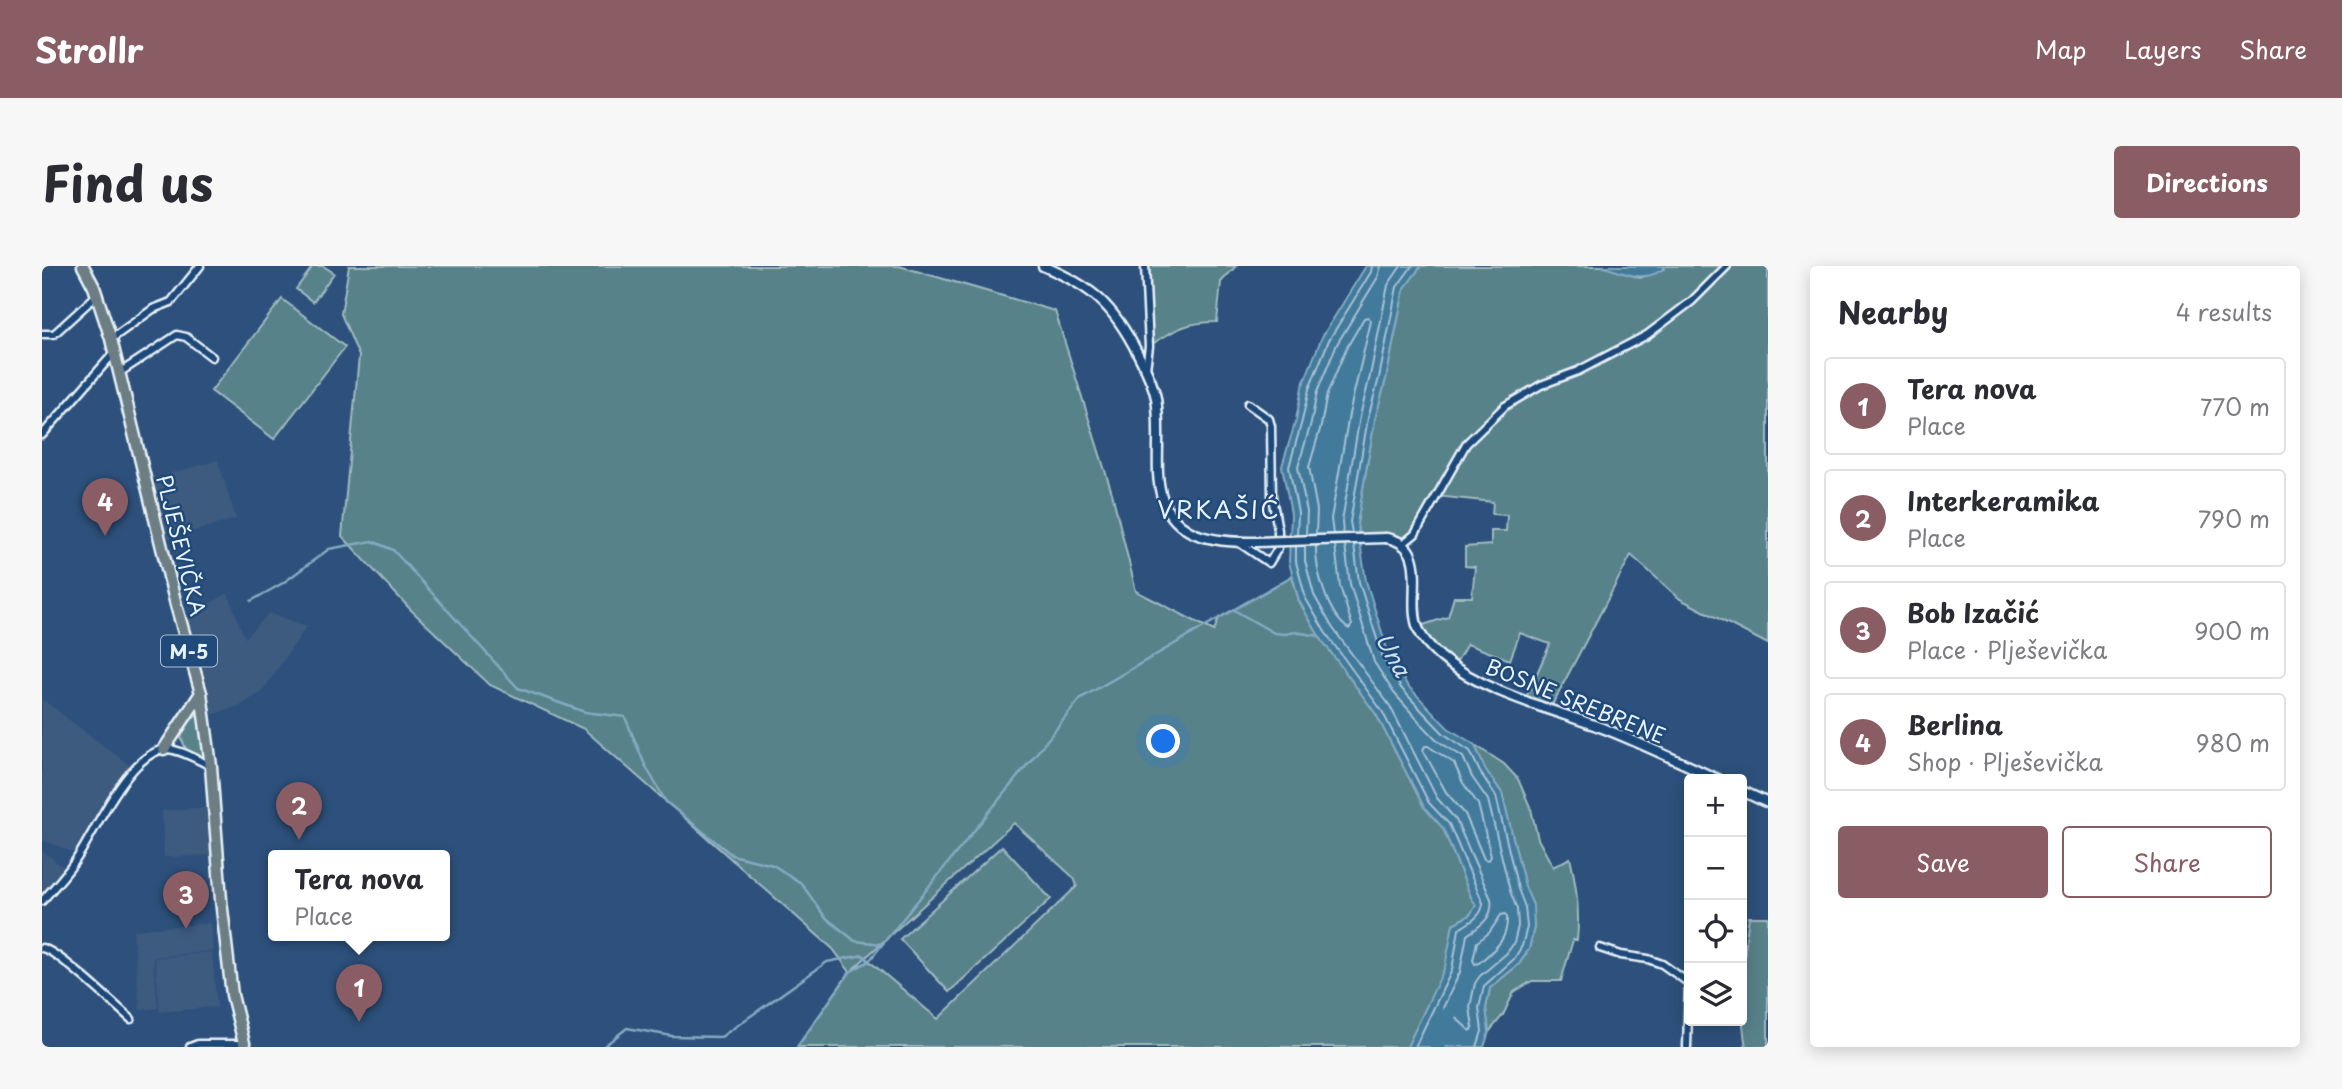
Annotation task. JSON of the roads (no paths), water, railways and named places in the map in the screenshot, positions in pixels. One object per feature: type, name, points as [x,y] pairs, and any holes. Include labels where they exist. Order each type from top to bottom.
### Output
[{"type":"main road","name":"PLJEŠEVIČKA","points":[[83,266],[97,295],[111,339],[201,694],[211,766],[218,871],[232,995],[245,1045]]},
{"type":"main road","points":[[163,749],[201,694]]},
{"type":"street","points":[[111,339],[153,309],[171,302],[201,266]]},
{"type":"street","points":[[1043,266],[1061,273],[1093,292],[1104,302],[1123,326],[1146,369],[1156,397],[1158,477],[1167,511],[1176,523],[1191,534],[1227,542],[1387,538],[1404,543],[1415,534],[1466,444],[1505,406],[1541,384],[1578,371],[1647,335],[1692,300],[1727,266]]},
{"type":"street","points":[[1145,266],[1149,346],[1146,369]]},
{"type":"street","points":[[42,334],[54,334],[97,295]]},
{"type":"street","points":[[118,373],[177,335],[186,337],[212,357]]},
{"type":"street","points":[[42,435],[114,353]]},
{"type":"street","points":[[1238,542],[1269,563],[1278,548],[1278,530],[1272,498],[1271,426],[1269,419],[1248,404]]},
{"type":"street","name":"BOSNE SREBRENE","points":[[1404,543],[1414,566],[1417,627],[1427,644],[1442,658],[1460,671],[1500,690],[1607,730],[1706,774]]},
{"type":"street","points":[[42,901],[73,864],[133,768],[141,760],[163,749],[176,751],[211,766]]},
{"type":"street","points":[[1747,793],[1768,803]]},
{"type":"street","points":[[42,948],[47,948],[62,959],[131,1019]]},
{"type":"street","points":[[1600,948],[1662,964],[1684,979]]},
{"type":"street","points":[[1687,1047],[1688,1026]]},
{"type":"street","points":[[190,1047],[198,1044],[245,1045]]},
{"type":"water","points":[[1366,266],[1421,266],[1404,289],[1375,419],[1357,523],[1366,581],[1389,655],[1407,685],[1448,728],[1475,745],[1485,769],[1502,793],[1525,887],[1533,905],[1534,927],[1529,949],[1519,964],[1490,988],[1486,1008],[1489,1032],[1484,1047],[1407,1047],[1445,967],[1453,924],[1470,915],[1476,905],[1443,828],[1424,807],[1376,714],[1319,636],[1299,601],[1289,562],[1291,514],[1282,466],[1296,420],[1302,387],[1322,337]]},
{"type":"water","points":[[1602,266],[1666,266],[1651,275],[1635,276]]},
{"type":"waterway","points":[[251,601],[283,583],[329,549],[372,541],[393,550],[518,688],[585,712],[625,717],[645,765],[666,802],[732,855],[773,865],[801,883],[825,917],[855,941],[882,944]]},
{"type":"waterway","points":[[797,1047],[850,972],[869,961],[1081,698],[1292,576]]},
{"type":"waterway","points":[[1234,610],[1274,633],[1295,632],[1319,636]]},
{"type":"waterway","points":[[603,1047],[627,1028],[672,1036],[721,1037],[827,962],[863,955],[869,961]]},
{"type":"waterway","name":"Una","points":[[1437,1047],[1450,1012]]},
{"type":"place","name":"Berlina","points":[[105,536]]},
{"type":"place","name":"Interkeramika","points":[[299,840]]},
{"type":"place","name":"Bob Izačić","points":[[186,929]]},
{"type":"place","name":"Tera nova","points":[[359,1022]]},
{"type":"district","name":"VRKAŠIĆ","points":[[1219,509]]}]
